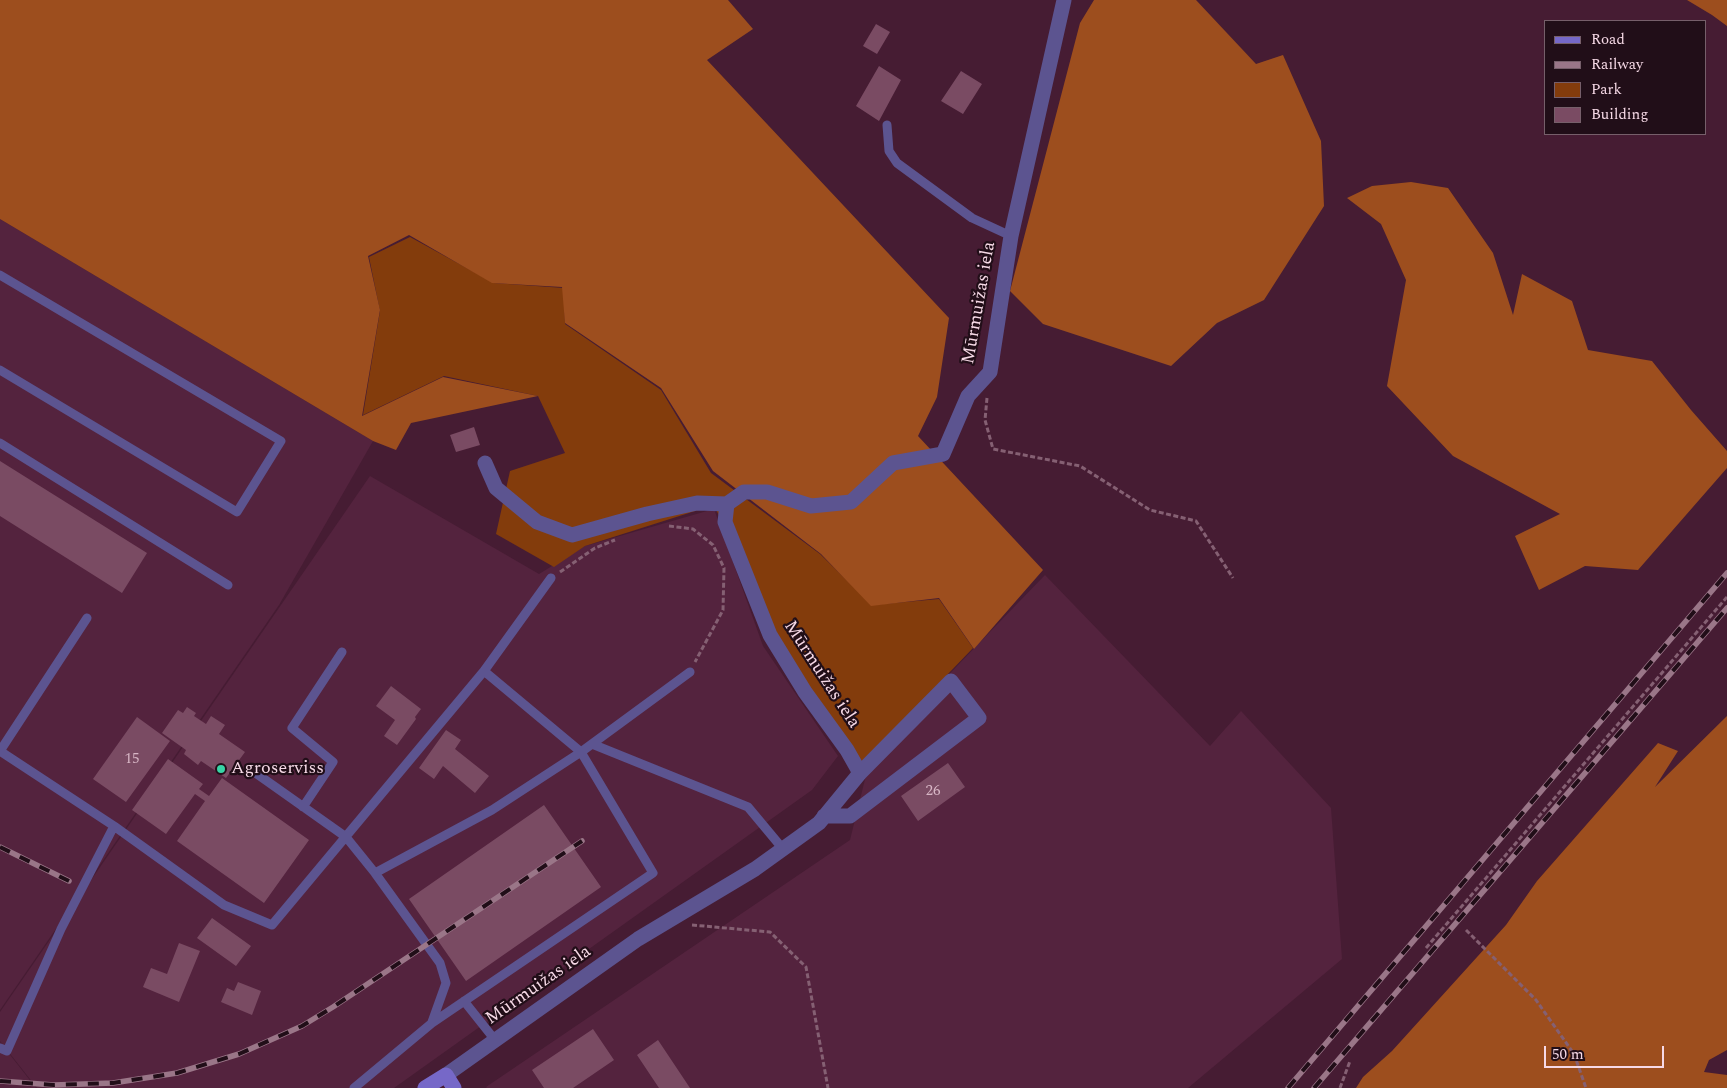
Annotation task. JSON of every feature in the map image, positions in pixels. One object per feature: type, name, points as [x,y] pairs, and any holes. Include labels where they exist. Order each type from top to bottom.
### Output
[{"type":"street","name":"Mūrmuižas iela","points":[[860,774],[847,750],[805,692],[770,635],[726,522],[727,504],[744,492],[767,492],[811,506],[851,502],[893,463],[942,454],[968,396],[990,372],[1011,236],[1064,0]]},
{"type":"street","points":[[485,463],[496,488],[537,522],[572,535],[647,514],[697,503],[727,504]]},
{"type":"street","name":"Mūrmuižas iela","points":[[425,1088],[638,939],[755,869],[818,822],[860,774],[951,681],[979,718],[850,816],[824,816]]},
{"type":"street","points":[[446,1075],[454,1088]]},
{"type":"lane","points":[[887,125],[889,151],[897,163],[972,218],[1011,236]]},
{"type":"lane","points":[[0,275],[281,441],[237,512],[0,370]]},
{"type":"lane","points":[[0,443],[228,586]]},
{"type":"lane","points":[[87,618],[0,751],[114,826],[224,905],[272,925],[484,671],[551,578]]},
{"type":"lane","points":[[303,806],[333,762],[292,728],[342,652]]},
{"type":"lane","points":[[354,1088],[432,1022],[654,874],[581,752],[484,671]]},
{"type":"lane","points":[[375,873],[492,810],[581,752],[690,672]]},
{"type":"lane","points":[[592,744],[748,807],[782,849]]},
{"type":"lane","points":[[257,774],[346,837],[375,873],[440,963],[446,983],[432,1022]]},
{"type":"lane","points":[[0,1048],[7,1050],[60,929],[114,826]]},
{"type":"lane","points":[[464,1001],[495,1040]]},
{"type":"path","points":[[990,372],[985,420],[993,449],[1080,466],[1150,510],[1196,521],[1233,578]]},
{"type":"path","points":[[660,528],[669,526],[693,529],[713,545],[724,568],[722,610],[690,672]]},
{"type":"path","points":[[551,578],[596,548],[618,539]]},
{"type":"path","points":[[1426,948],[1727,597]]},
{"type":"path","points":[[665,923],[770,932],[806,967],[828,1088]]},
{"type":"path","points":[[1466,930],[1536,1000],[1574,1054],[1586,1088]]},
{"type":"path","points":[[1340,1088],[1350,1061]]},
{"type":"shaded area","points":[[0,0],[728,0],[753,29],[707,60],[949,318],[937,397],[918,436],[1043,570],[974,649],[939,598],[871,606],[821,554],[713,471],[661,388],[565,323],[562,287],[492,283],[409,235],[368,256],[380,310],[362,416],[443,377],[538,396],[411,423],[396,450],[373,441],[0,219]]},
{"type":"shaded area","points":[[1094,0],[1196,0],[1256,64],[1283,55],[1321,141],[1324,206],[1264,300],[1217,323],[1171,366],[1043,324],[1010,291],[1080,23]]},
{"type":"shaded area","points":[[1687,0],[1727,0],[1727,26],[1712,15]]},
{"type":"shaded area","points":[[1411,182],[1448,188],[1493,253],[1513,315],[1522,274],[1572,301],[1588,350],[1652,361],[1727,451],[1727,468],[1638,570],[1585,566],[1539,590],[1515,536],[1560,514],[1453,456],[1387,386],[1406,280],[1381,224],[1347,198],[1372,186]]},
{"type":"shaded area","points":[[0,219],[373,441],[279,605],[0,1010]]},
{"type":"shaded area","points":[[370,476],[539,574],[585,546],[714,509],[763,646],[838,756],[812,790],[394,1088],[37,1088],[0,1041],[0,1012]]},
{"type":"shaded area","points":[[1045,575],[1210,746],[1241,711],[1331,808],[1342,959],[1188,1088],[486,1087],[850,840],[871,755]]},
{"type":"shaded area","points":[[1727,716],[1727,1050],[1709,1060],[1704,1072],[1727,1075],[1727,1088],[1356,1088],[1363,1077],[1392,1051],[1506,925],[1537,881],[1658,743],[1678,751],[1655,787]]},
{"type":"shaded area","points":[[0,1042],[36,1088],[0,1088]]},
{"type":"green space","points":[[410,237],[494,283],[564,288],[565,324],[661,390],[711,473],[820,554],[872,605],[939,599],[973,648],[871,754],[859,763],[777,643],[714,505],[585,546],[554,567],[496,534],[510,471],[565,453],[538,396],[444,376],[363,415],[380,311],[369,257]]},
{"type":"building","points":[[876,24],[890,32],[877,54],[863,46]]},
{"type":"building","points":[[879,66],[901,80],[879,121],[856,106]]},
{"type":"building","points":[[961,71],[982,84],[963,114],[941,101]]},
{"type":"building","points":[[474,427],[480,445],[456,452],[450,435]]},
{"type":"building","points":[[0,461],[147,553],[122,593],[0,516]]},
{"type":"building","points":[[391,686],[421,709],[397,745],[384,736],[395,720],[376,706]]},
{"type":"building","points":[[187,707],[196,713],[194,716],[206,724],[211,716],[225,725],[219,734],[245,752],[226,778],[201,761],[198,765],[184,754],[186,750],[162,733],[178,710],[183,713]]},
{"type":"building","points":[[137,717],[170,741],[126,802],[93,779]]},
{"type":"building","points":[[446,730],[461,740],[455,749],[489,776],[475,793],[443,766],[434,779],[419,768]]},
{"type":"building","points":[[168,759],[203,784],[199,789],[209,796],[222,778],[309,840],[264,903],[177,841],[205,801],[195,794],[166,834],[132,810]]},
{"type":"building","points":[[948,763],[965,787],[918,821],[901,796]]},
{"type":"building","points":[[544,805],[601,887],[466,981],[409,899]]},
{"type":"building","points":[[212,918],[251,946],[236,966],[197,938]]},
{"type":"building","points":[[179,943],[200,951],[179,1002],[143,987],[151,968],[167,974]]},
{"type":"building","points":[[238,982],[261,991],[252,1015],[221,1002],[227,988],[234,991]]},
{"type":"building","points":[[593,1029],[614,1060],[573,1088],[544,1088],[532,1070]]},
{"type":"building","points":[[658,1040],[690,1088],[659,1088],[637,1055]]},
{"type":"railway","points":[[1288,1088],[1727,573]]},
{"type":"railway","points":[[1314,1088],[1727,608]]},
{"type":"railway","points":[[0,1081],[54,1085],[113,1083],[177,1073],[239,1054],[302,1026],[333,1007],[582,841]]},
{"type":"railway","points":[[0,847],[69,881]]},
{"type":"place","name":"Agroserviss","points":[[221,769]]}]
